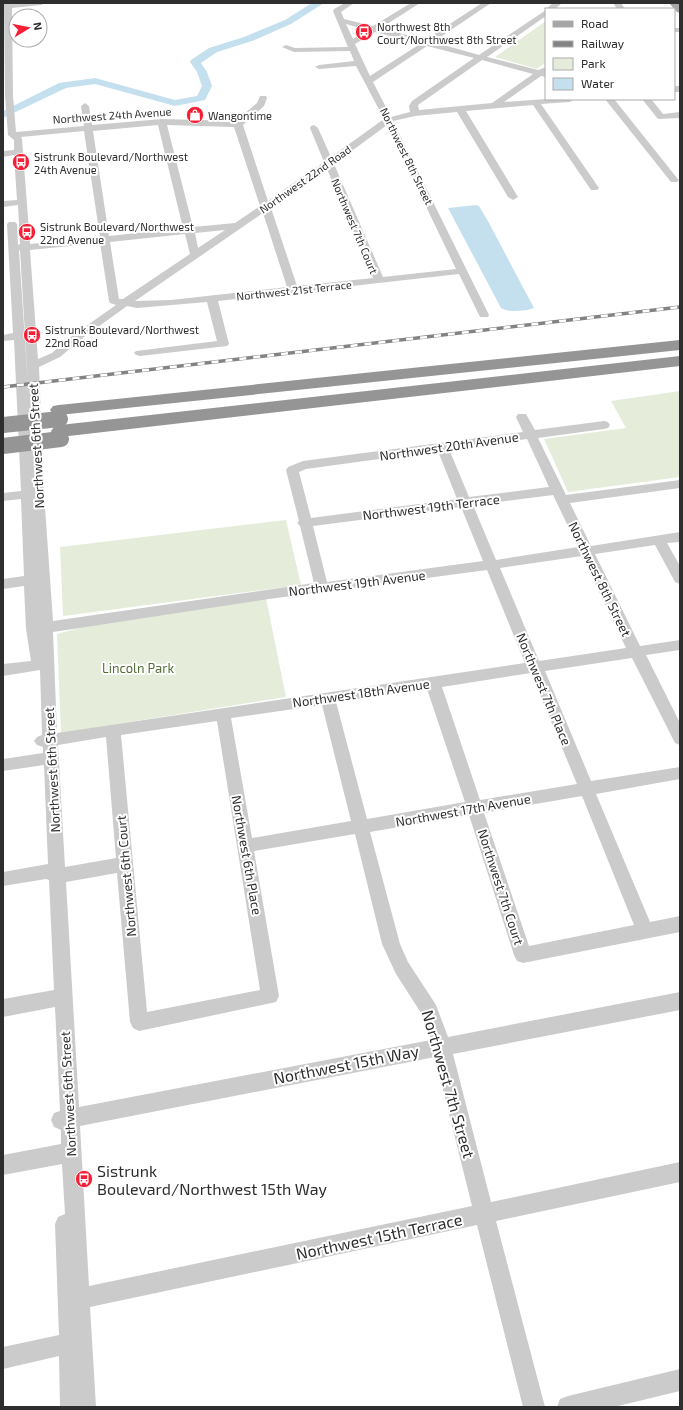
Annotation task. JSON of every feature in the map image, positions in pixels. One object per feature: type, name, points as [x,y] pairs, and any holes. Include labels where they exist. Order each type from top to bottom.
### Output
[{"type":"highway","points":[[505,363],[571,350],[680,335]]},
{"type":"highway","points":[[3,437],[60,425],[505,363],[680,346]]},
{"type":"highway","points":[[3,446],[60,425],[680,353]]},
{"type":"highway","points":[[3,416],[60,425],[680,361]]},
{"type":"highway","points":[[3,425],[60,425],[680,371]]},
{"type":"main road","points":[[674,3],[680,10]]},
{"type":"street","points":[[5,5],[41,3]]},
{"type":"street","points":[[350,3],[337,11],[340,20],[482,58],[544,72]]},
{"type":"street","points":[[286,47],[294,50],[351,46],[416,3]]},
{"type":"street","points":[[368,81],[487,3]]},
{"type":"street","name":"Northwest 6th Street","points":[[5,5],[12,136],[8,141],[12,201],[19,248],[14,265],[18,336],[33,494],[44,571],[39,628],[38,665],[46,741]]},
{"type":"street","points":[[545,13],[482,58],[415,103],[413,106],[415,113],[558,100]]},
{"type":"street","name":"Northwest 8th Street","points":[[340,20],[359,63],[484,315]]},
{"type":"street","points":[[676,25],[680,30]]},
{"type":"street","points":[[319,67],[359,63]]},
{"type":"street","points":[[494,106],[544,72]]},
{"type":"street","points":[[263,98],[261,104],[238,124],[293,290]]},
{"type":"street","points":[[610,100],[674,180]]},
{"type":"street","points":[[647,100],[661,117],[680,115]]},
{"type":"street","points":[[535,102],[594,188]]},
{"type":"street","points":[[85,106],[114,301],[125,303]]},
{"type":"street","points":[[460,109],[513,197]]},
{"type":"street","name":"Northwest 22nd Road","points":[[32,360],[51,358],[125,303],[328,164],[388,120],[415,113]]},
{"type":"street","points":[[162,122],[188,232],[195,255]]},
{"type":"street","name":"Northwest 24th Avenue","points":[[12,136],[162,122],[238,124]]},
{"type":"street","name":"Northwest 7th Court","points":[[314,128],[378,280]]},
{"type":"street","name":"Northwest 6th Street","points":[[9,166],[10,153]]},
{"type":"street","points":[[19,248],[234,228]]},
{"type":"street","name":"Northwest 6th Street","points":[[14,265],[32,360],[33,494],[30,580],[39,628],[53,874],[75,1342],[85,1407]]},
{"type":"street","name":"Northwest 21st Terrace","points":[[125,303],[137,306],[212,299],[462,271]]},
{"type":"street","points":[[140,353],[223,344],[212,299]]},
{"type":"street","points":[[3,338],[18,336]]},
{"type":"street","name":"Northwest 8th Street","points":[[522,417],[585,550],[680,739]]},
{"type":"street","name":"Northwest 20th Avenue","points":[[304,523],[292,470],[303,465],[604,425]]},
{"type":"street","name":"Northwest 7th Place","points":[[442,447],[534,667],[539,673],[645,930]]},
{"type":"street","name":"Northwest 19th Terrace","points":[[304,523],[465,502],[680,484]]},
{"type":"street","points":[[3,497],[33,494]]},
{"type":"street","points":[[304,523],[322,588]]},
{"type":"street","name":"Northwest 19th Avenue","points":[[39,628],[253,596],[322,588],[680,537]]},
{"type":"street","points":[[659,540],[680,579]]},
{"type":"street","points":[[3,584],[30,580]]},
{"type":"street","name":"Northwest 18th Avenue","points":[[46,741],[680,644]]},
{"type":"street","points":[[3,670],[38,665]]},
{"type":"street","name":"Northwest 7th Court","points":[[433,683],[523,955],[645,930]]},
{"type":"street","name":"Northwest 7th Street","points":[[328,699],[391,944],[402,968],[430,1011],[534,1407]]},
{"type":"street","name":"Northwest 6th Place","points":[[138,1022],[270,996],[223,714]]},
{"type":"street","name":"Northwest 6th Court","points":[[113,730],[138,1022]]},
{"type":"street","points":[[3,765],[47,759]]},
{"type":"street","name":"Northwest 17th Avenue","points":[[245,846],[680,773]]},
{"type":"street","points":[[3,879],[125,864]]},
{"type":"street","points":[[645,930],[680,924]]},
{"type":"street","points":[[3,1008],[59,998]]},
{"type":"street","name":"Northwest 15th Way","points":[[65,1119],[680,1001]]},
{"type":"street","points":[[3,1165],[66,1152]]},
{"type":"street","name":"Northwest 15th Terrace","points":[[73,1300],[680,1172]]},
{"type":"street","points":[[3,1358],[75,1342]]},
{"type":"street","name":"Northwest 6th Street","points":[[71,1407],[75,1342]]},
{"type":"street","points":[[568,1407],[680,1380]]},
{"type":"green space","points":[[545,22],[545,63],[537,69],[495,57]]},
{"type":"green space","points":[[680,391],[680,477],[568,492],[544,439],[626,428],[611,401]]},
{"type":"green space","points":[[286,520],[301,585],[63,616],[60,547]]},
{"type":"green space","name":"Lincoln Park","points":[[266,598],[286,697],[61,733],[57,634],[134,616]]},
{"type":"water","points":[[479,206],[489,223],[534,308],[508,311],[501,308],[448,208]]},
{"type":"waterway","points":[[3,115],[63,85],[95,81],[175,103],[201,98],[207,86],[202,72],[195,62],[213,50],[248,39],[288,22],[319,3]]},
{"type":"railway","points":[[3,387],[680,307]]},
{"type":"place","name":"Northwest 8th Court/Northwest 8th Street","points":[[364,32]]},
{"type":"place","name":"Wangontime","points":[[195,115]]},
{"type":"place","name":"Sistrunk Boulevard/Northwest 24th Avenue","points":[[21,162]]},
{"type":"place","name":"Sistrunk Boulevard/Northwest 22nd Avenue","points":[[27,232]]},
{"type":"place","name":"Sistrunk Boulevard/Northwest 22nd Road","points":[[32,335]]},
{"type":"place","name":"Sistrunk Boulevard/Northwest 15th Way","points":[[84,1179]]}]
